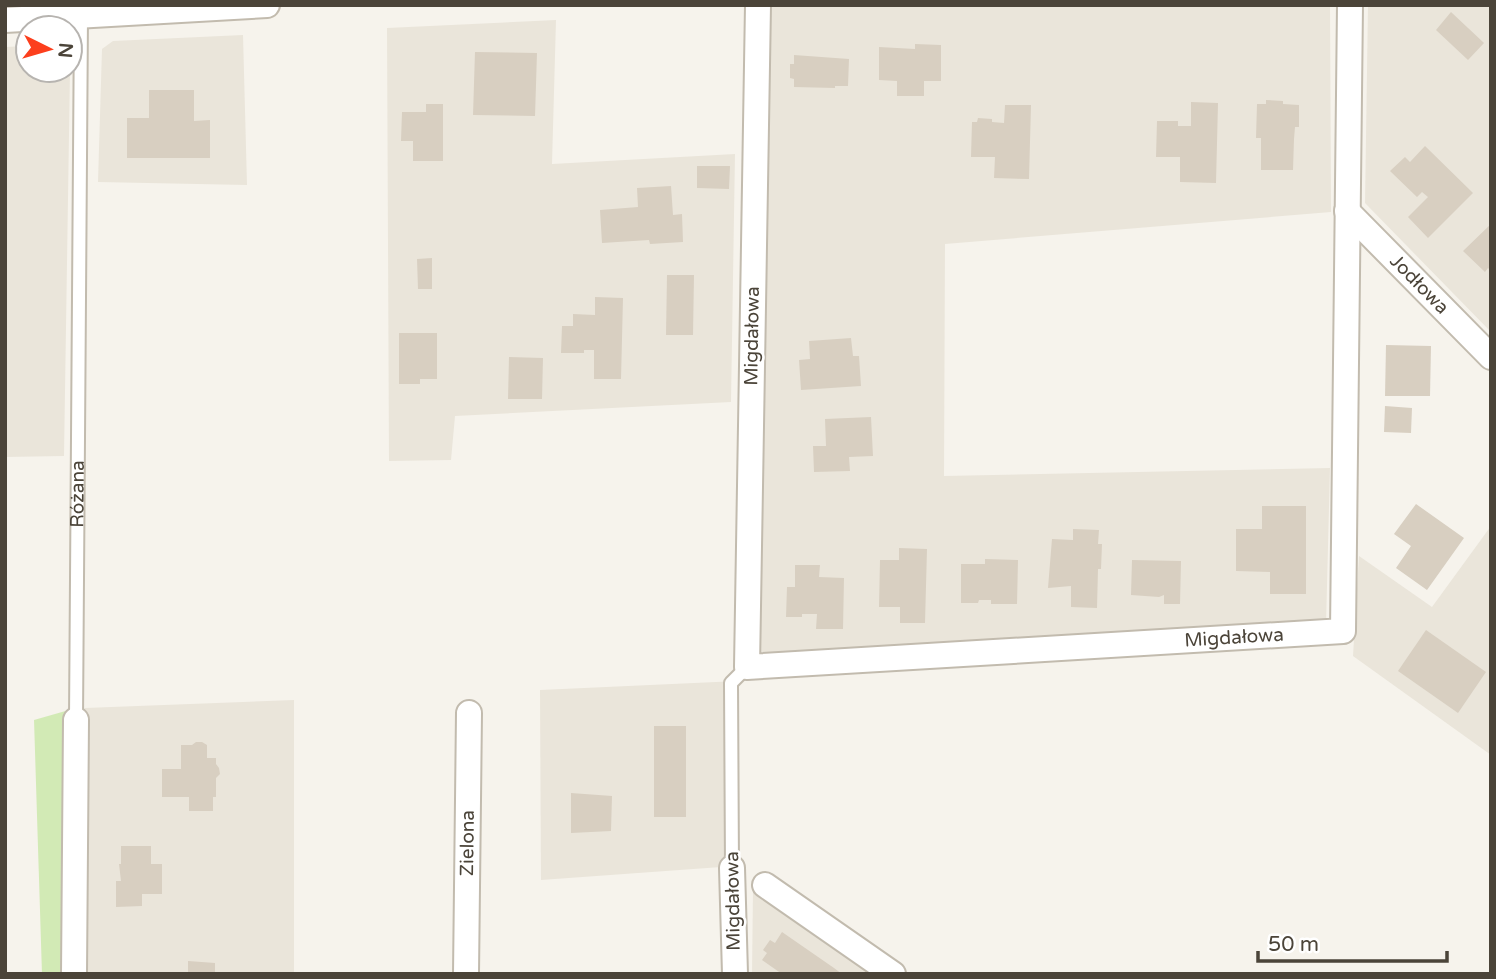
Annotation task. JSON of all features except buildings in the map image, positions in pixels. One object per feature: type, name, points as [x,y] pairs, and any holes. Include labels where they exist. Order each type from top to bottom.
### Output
[{"type":"street","points":[[84,16],[267,5]]},
{"type":"street","name":"Migdałowa","points":[[758,5],[747,667],[1343,631],[1347,211]]},
{"type":"street","points":[[1347,211],[1350,5]]},
{"type":"street","points":[[5,20],[31,12],[56,14]]},
{"type":"street","name":"Jodłowa","points":[[1347,211],[1491,358]]},
{"type":"street","name":"Zielona","points":[[466,974],[469,713]]},
{"type":"street","name":"Różana","points":[[74,974],[76,720]]},
{"type":"street","name":"Migdałowa","points":[[732,868],[735,974]]},
{"type":"street","points":[[765,885],[893,974]]},
{"type":"lane","name":"Różana","points":[[76,720],[81,84]]},
{"type":"lane","name":"Migdałowa","points":[[732,868],[732,683],[747,667]]},
{"type":"shaded area","points":[[764,5],[1330,5],[1331,212],[945,244],[944,476],[1330,468],[1326,625],[757,666]]},
{"type":"shaded area","points":[[1368,5],[1491,5],[1491,332],[1365,203]]},
{"type":"shaded area","points":[[556,20],[552,164],[735,154],[731,402],[455,416],[451,460],[389,461],[387,28]]},
{"type":"shaded area","points":[[243,35],[247,185],[98,182],[102,49],[113,41]]},
{"type":"shaded area","points":[[5,47],[14,47],[14,84],[70,84],[64,456],[5,457]]},
{"type":"shaded area","points":[[1491,526],[1491,755],[1353,656],[1359,556],[1432,607]]},
{"type":"shaded area","points":[[738,681],[735,866],[541,880],[540,690]]},
{"type":"shaded area","points":[[294,700],[294,974],[83,974],[85,708]]},
{"type":"shaded area","points":[[753,889],[875,974],[752,974]]},
{"type":"green space","points":[[69,710],[67,974],[42,974],[34,720]]}]
